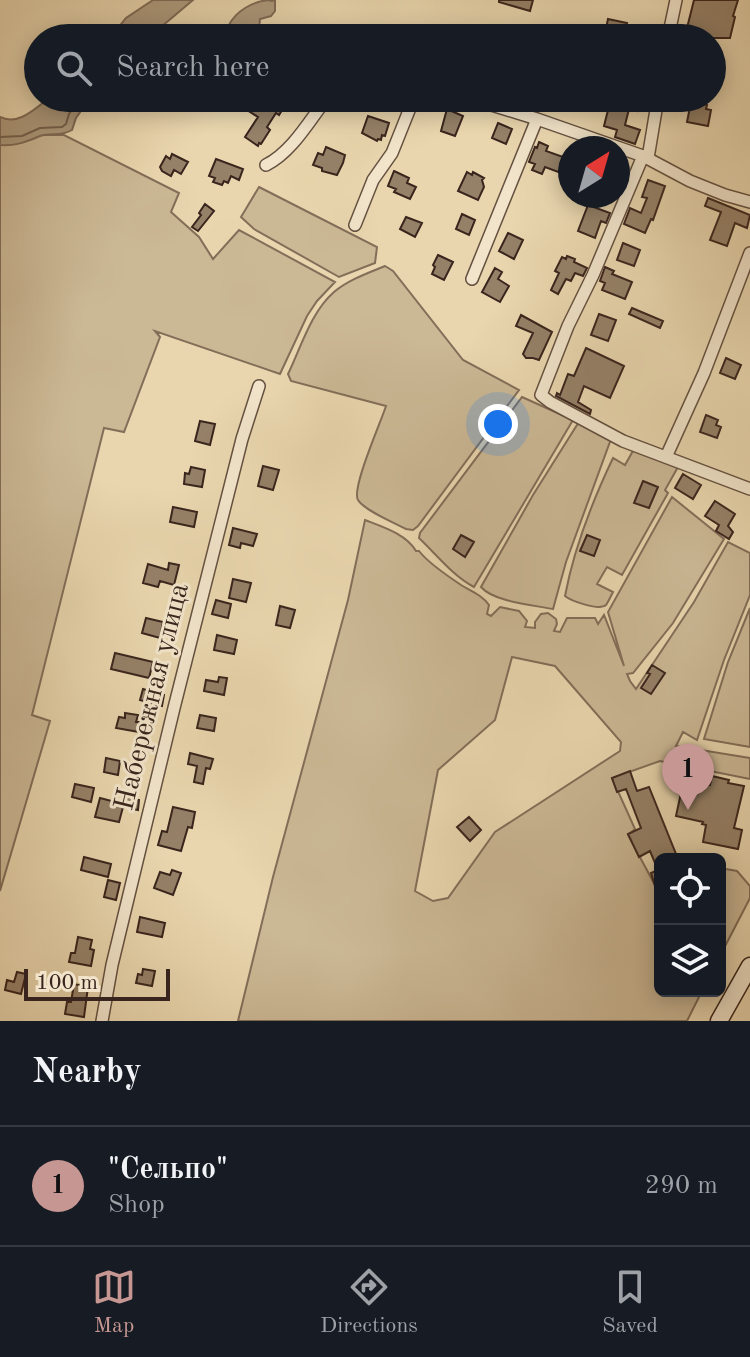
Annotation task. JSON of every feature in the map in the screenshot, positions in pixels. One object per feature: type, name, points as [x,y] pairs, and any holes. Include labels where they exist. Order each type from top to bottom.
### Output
[{"type":"main road","points":[[719,1021],[750,966]]},
{"type":"street","points":[[671,24],[676,0]]},
{"type":"street","points":[[266,165],[277,160],[316,112]]},
{"type":"street","points":[[355,225],[373,180],[392,153],[408,112]]},
{"type":"street","points":[[514,112],[645,157],[690,181],[750,202]]},
{"type":"street","points":[[655,112],[645,157],[568,326],[541,395],[623,441],[750,489]]},
{"type":"street","points":[[472,279],[537,119]]},
{"type":"street","points":[[666,457],[704,373],[750,253]]},
{"type":"street","name":"Набережная улица","points":[[102,1021],[112,965],[174,708],[242,439],[259,386]]},
{"type":"shaded area","points":[[41,135],[64,135],[179,193],[171,212],[199,237],[213,259],[239,230],[335,282],[307,316],[280,374],[155,331],[160,337],[124,432],[104,428],[32,715],[50,721],[0,891],[0,145],[21,143]]},
{"type":"shaded area","points":[[259,187],[377,247],[375,263],[339,277],[254,229],[241,217]]},
{"type":"shaded area","points":[[385,266],[393,271],[463,360],[519,390],[413,530],[380,516],[358,500],[362,470],[386,406],[291,381],[288,374],[313,320],[326,300],[345,284]]},
{"type":"shaded area","points":[[522,397],[573,420],[474,587],[445,565],[419,538],[420,533]]},
{"type":"shaded area","points":[[580,423],[611,439],[566,562],[553,609],[514,602],[487,592],[481,587],[533,495]]},
{"type":"shaded area","points":[[634,449],[678,467],[665,490],[668,493],[622,575],[607,567],[597,584],[613,592],[606,605],[597,607],[579,603],[565,596],[584,526],[613,458],[625,465]]},
{"type":"shaded area","points":[[672,497],[724,539],[673,623],[633,673],[627,674],[636,689],[694,602],[728,542],[750,553],[750,595],[697,740],[683,732],[676,746],[750,758],[750,779],[660,761],[612,778],[635,829],[628,835],[654,883],[654,997],[699,997],[687,1021],[238,1021],[273,877],[348,600],[365,520],[400,536],[439,570],[480,596],[489,605],[487,614],[491,616],[500,607],[519,611],[527,621],[525,627],[535,628],[541,614],[548,613],[556,619],[554,631],[560,632],[567,618],[595,618],[598,624],[604,615],[624,666],[608,612]],"holes":[[[512,657],[555,666],[621,742],[620,751],[495,832],[448,898],[433,901],[415,891],[438,770],[495,720]]]},
{"type":"shaded area","points":[[750,608],[750,747],[704,739],[728,662]]},
{"type":"shaded area","points":[[726,869],[737,871],[750,886],[750,898],[726,944]]},
{"type":"water","points":[[153,0],[193,0],[165,24],[121,24]]},
{"type":"water","points":[[275,0],[275,11],[271,16],[260,19],[259,24],[230,24],[236,15],[256,3]]},
{"type":"water","points":[[30,112],[80,112],[72,130],[0,145],[0,117],[20,118]]},
{"type":"building","points":[[499,0],[533,0],[530,11]]},
{"type":"building","points":[[694,0],[738,0],[730,38],[726,38],[726,24],[688,24]]},
{"type":"building","points":[[608,19],[627,23],[627,24],[607,24]]},
{"type":"building","points":[[250,112],[281,112],[279,115],[276,113],[267,127],[270,130],[258,146],[245,137],[258,117]]},
{"type":"building","points":[[446,112],[463,116],[455,136],[441,131]]},
{"type":"building","points":[[608,112],[628,112],[625,125],[640,130],[635,144],[630,142],[630,136],[615,136],[617,130],[604,126]]},
{"type":"building","points":[[689,112],[711,112],[708,126],[687,122]]},
{"type":"building","points":[[368,116],[389,123],[381,140],[362,133]]},
{"type":"building","points":[[498,123],[512,129],[506,144],[492,138]]},
{"type":"building","points":[[539,142],[548,146],[546,151],[558,155],[558,172],[545,167],[542,174],[532,170],[535,164],[529,162]]},
{"type":"building","points":[[326,147],[345,155],[337,175],[313,165],[318,153],[323,155]]},
{"type":"building","points":[[172,154],[188,162],[181,174],[174,170],[171,176],[160,167],[166,156],[170,159]]},
{"type":"building","points":[[216,159],[243,169],[239,180],[231,176],[228,183],[224,181],[222,185],[213,182],[215,178],[209,176]]},
{"type":"building","points":[[394,171],[409,178],[407,183],[416,187],[410,199],[388,186]]},
{"type":"building","points":[[467,172],[484,178],[478,200],[458,191]]},
{"type":"building","points":[[648,180],[665,186],[645,233],[624,224],[630,208],[641,213],[647,198],[642,197]]},
{"type":"building","points":[[708,198],[750,215],[747,228],[735,223],[727,246],[710,240],[721,212],[705,206]]},
{"type":"building","points":[[205,204],[214,211],[198,231],[192,227]]},
{"type":"building","points":[[587,208],[610,213],[606,223],[601,221],[595,238],[578,231]]},
{"type":"building","points":[[462,214],[475,220],[469,235],[456,229]]},
{"type":"building","points":[[406,217],[422,223],[415,237],[400,229]]},
{"type":"building","points":[[508,233],[523,240],[514,259],[499,251]]},
{"type":"building","points":[[623,243],[640,250],[634,266],[617,260]]},
{"type":"building","points":[[438,255],[453,262],[444,280],[432,274]]},
{"type":"building","points":[[567,256],[587,268],[583,276],[575,273],[571,281],[566,279],[558,294],[551,290],[559,273],[555,271],[562,257],[566,259]]},
{"type":"building","points":[[605,267],[614,271],[612,274],[632,282],[625,299],[602,290],[605,283],[600,281]]},
{"type":"building","points":[[495,268],[502,272],[498,279],[509,286],[500,302],[482,292]]},
{"type":"building","points":[[632,308],[663,321],[660,328],[629,314]]},
{"type":"building","points":[[599,314],[616,320],[608,341],[591,335]]},
{"type":"building","points":[[521,315],[552,332],[539,360],[526,358],[523,354],[533,333],[516,326]]},
{"type":"building","points":[[586,348],[624,366],[610,398],[584,386],[578,402],[591,410],[590,414],[556,396],[557,393],[560,395],[568,374],[574,376]]},
{"type":"building","points":[[726,358],[741,365],[735,379],[720,373]]},
{"type":"building","points":[[706,415],[718,420],[716,425],[721,427],[717,438],[700,432]]},
{"type":"building","points":[[200,421],[215,424],[210,445],[195,441]]},
{"type":"building","points":[[263,466],[279,470],[273,490],[258,486]]},
{"type":"building","points":[[191,467],[205,470],[202,487],[184,484],[185,473],[189,474]]},
{"type":"building","points":[[683,474],[701,485],[693,499],[675,488]]},
{"type":"building","points":[[643,481],[658,487],[649,508],[634,503]]},
{"type":"building","points":[[715,501],[735,514],[728,526],[733,532],[729,539],[716,531],[719,525],[705,516]]},
{"type":"building","points":[[173,507],[197,512],[194,527],[170,522]]},
{"type":"building","points":[[233,528],[257,534],[253,546],[241,543],[240,548],[229,545]]},
{"type":"building","points":[[461,535],[474,542],[465,557],[453,549]]},
{"type":"building","points":[[587,535],[600,540],[594,556],[580,551]]},
{"type":"building","points":[[169,563],[179,565],[174,585],[160,581],[158,587],[143,583],[148,564],[168,570]]},
{"type":"building","points":[[233,579],[251,583],[246,602],[229,598]]},
{"type":"building","points":[[216,600],[231,604],[228,618],[212,614]]},
{"type":"building","points":[[280,606],[295,610],[290,628],[276,625]]},
{"type":"building","points":[[146,618],[163,622],[160,638],[142,633]]},
{"type":"building","points":[[217,635],[237,640],[234,654],[214,650]]},
{"type":"building","points":[[115,653],[153,662],[149,678],[111,669]]},
{"type":"building","points":[[652,665],[665,673],[651,694],[641,688]]},
{"type":"building","points":[[219,677],[227,678],[224,695],[204,691],[206,680],[218,682]]},
{"type":"building","points":[[143,689],[164,695],[162,706],[140,700]]},
{"type":"building","points":[[125,713],[138,715],[136,722],[140,722],[139,732],[116,728],[119,717],[125,718]]},
{"type":"building","points":[[200,715],[216,718],[214,731],[197,728]]},
{"type":"building","points":[[190,753],[213,759],[210,769],[206,768],[203,784],[194,782],[197,766],[188,764]]},
{"type":"building","points":[[106,758],[120,761],[118,775],[104,772]]},
{"type":"building","points":[[630,771],[637,791],[649,787],[676,853],[654,853],[654,860],[650,851],[639,857],[628,834],[641,828],[626,789],[617,792],[612,778]]},
{"type":"building","points":[[712,776],[744,786],[734,828],[742,830],[738,849],[703,842],[706,825],[703,822],[676,816],[684,779],[710,785]]},
{"type":"building","points":[[75,784],[94,788],[91,802],[72,797]]},
{"type":"building","points":[[125,797],[139,800],[138,810],[123,807],[119,822],[95,817],[100,798],[123,804]]},
{"type":"building","points":[[173,807],[195,812],[192,828],[188,827],[181,851],[158,845],[162,831],[167,832]]},
{"type":"building","points":[[469,817],[481,830],[470,841],[457,827]]},
{"type":"building","points":[[84,857],[111,864],[108,877],[81,870]]},
{"type":"building","points":[[172,870],[181,873],[173,895],[154,888],[160,872],[170,875]]},
{"type":"building","points":[[108,880],[120,883],[116,900],[104,897]]},
{"type":"building","points":[[140,917],[165,923],[162,937],[137,932]]},
{"type":"building","points":[[78,937],[92,940],[91,966],[69,962],[71,953],[75,953]]},
{"type":"building","points":[[143,969],[155,971],[152,986],[136,983]]},
{"type":"building","points":[[17,972],[26,974],[21,994],[5,990],[7,980],[14,982]]},
{"type":"building","points":[[74,984],[88,987],[84,1017],[65,1014]]},
{"type":"place","name":"\"Сельпо\"","points":[[688,810]]}]
